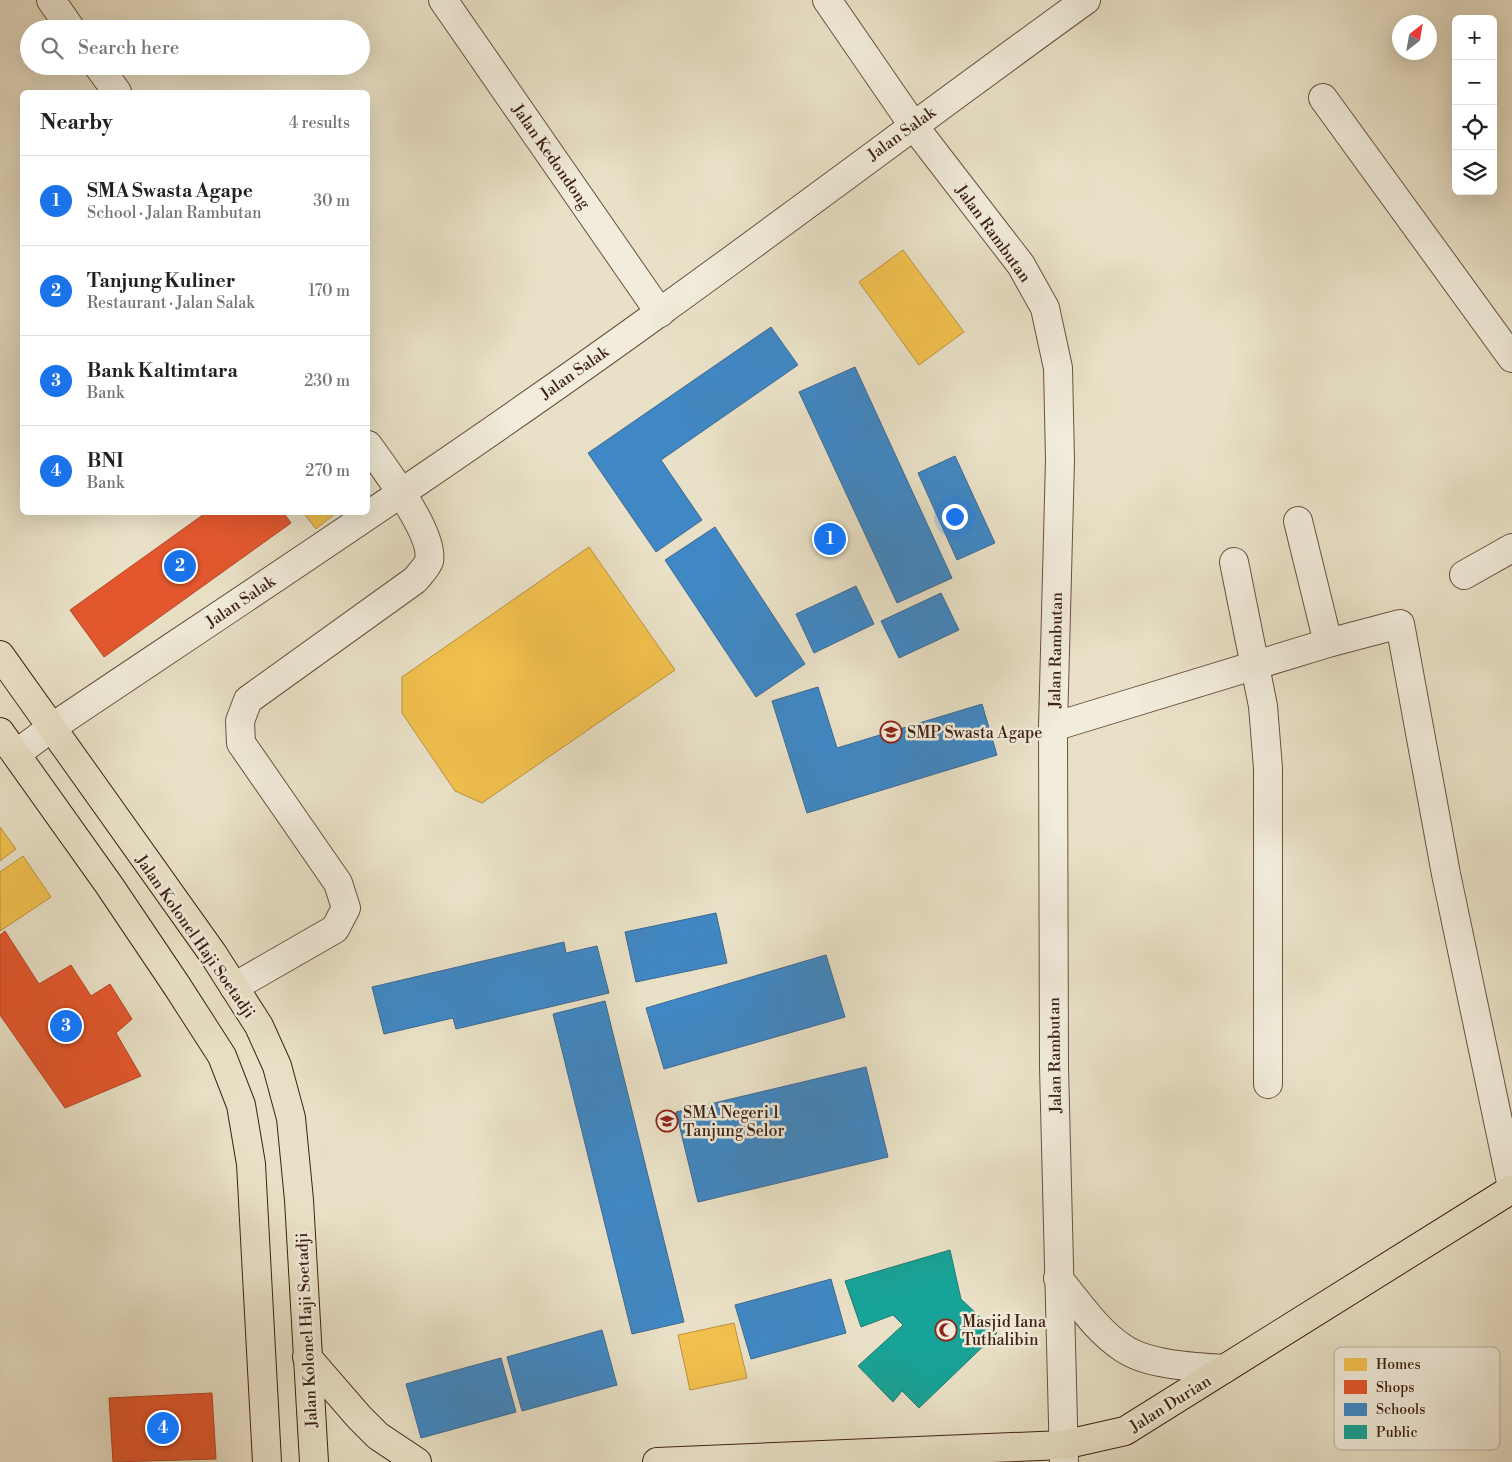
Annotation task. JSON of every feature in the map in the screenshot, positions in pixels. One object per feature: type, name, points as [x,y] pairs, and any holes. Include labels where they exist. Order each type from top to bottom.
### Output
[{"type":"main road","name":"Jalan Kolonel Haji Soetadji","points":[[0,655],[213,954],[259,1026],[277,1066],[292,1118],[314,1462]]},
{"type":"main road","points":[[0,732],[109,885],[222,1056],[241,1105],[251,1164],[267,1462]]},
{"type":"main road","name":"Jalan Durian","points":[[657,1462],[1063,1453],[1125,1432],[1512,1188]]},
{"type":"main road","points":[[307,1357],[358,1417],[378,1436],[417,1462]]},
{"type":"street","points":[[51,0],[65,20]]},
{"type":"street","name":"Jalan Kedondong","points":[[443,0],[660,313]]},
{"type":"street","name":"Jalan Rambutan","points":[[827,0],[913,125],[1021,265],[1045,308],[1058,368],[1060,460],[1053,727],[1054,1066],[1063,1453]]},
{"type":"street","name":"Jalan Salak","points":[[370,513],[660,313],[913,125],[1086,0]]},
{"type":"street","points":[[105,75],[116,90]]},
{"type":"street","points":[[1323,98],[1512,358]]},
{"type":"street","points":[[234,988],[335,929],[346,908],[338,883],[241,743],[240,722],[248,700],[415,580],[429,562],[428,541],[401,492],[370,448]]},
{"type":"street","name":"Jalan Salak","points":[[16,754],[51,728],[367,515]]},
{"type":"street","points":[[1298,521],[1328,643]]},
{"type":"street","points":[[1464,575],[1512,548]]},
{"type":"street","points":[[1234,562],[1263,706],[1268,768],[1268,1084]]},
{"type":"street","points":[[1053,727],[1328,643],[1400,624],[1446,874],[1512,1188]]},
{"type":"street","points":[[1058,1278],[1096,1324],[1124,1349],[1173,1366],[1224,1369]]},
{"type":"building: Homes","points":[[903,250],[964,332],[919,365],[859,282]]},
{"type":"building: Homes","points":[[305,515],[333,515],[316,529]]},
{"type":"building: Homes","points":[[589,547],[675,670],[482,803],[455,791],[402,713],[402,677]]},
{"type":"building: Homes","points":[[0,827],[16,849],[0,861]]},
{"type":"building: Homes","points":[[23,856],[51,897],[0,931],[0,872]]},
{"type":"building: Homes","points":[[734,1323],[747,1378],[690,1390],[678,1335]]},
{"type":"building: Shops","points":[[203,515],[285,515],[291,523],[104,657],[70,610]]},
{"type":"building: Shops","points":[[5,931],[39,984],[71,965],[91,996],[110,984],[132,1019],[116,1033],[141,1076],[65,1108],[0,1015],[0,935]]},
{"type":"building: Shops","points":[[212,1393],[216,1459],[113,1462],[109,1398]]},
{"type":"building: Schools","points":[[771,327],[798,365],[661,460],[702,520],[656,552],[588,453]]},
{"type":"building: Schools","points":[[855,367],[952,578],[897,603],[799,392]]},
{"type":"building: Schools","points":[[955,456],[995,543],[957,560],[918,473]]},
{"type":"building: Schools","points":[[715,527],[805,664],[756,697],[665,560]]},
{"type":"building: Schools","points":[[856,586],[874,624],[814,653],[796,614]]},
{"type":"building: Schools","points":[[941,593],[959,630],[899,658],[881,621]]},
{"type":"building: Schools","points":[[818,687],[837,748],[982,704],[997,755],[807,813],[772,701]]},
{"type":"building: Schools","points":[[716,913],[727,963],[636,982],[625,932]]},
{"type":"building: Schools","points":[[564,942],[566,953],[597,946],[609,993],[456,1029],[453,1018],[384,1034],[372,987]]},
{"type":"building: Schools","points":[[826,955],[845,1017],[664,1069],[646,1008]]},
{"type":"building: Schools","points":[[605,1001],[684,1322],[632,1334],[553,1014]]},
{"type":"building: Schools","points":[[866,1067],[888,1157],[698,1202],[676,1112]]},
{"type":"building: Schools","points":[[831,1279],[846,1333],[751,1359],[735,1305]]},
{"type":"building: Schools","points":[[602,1330],[617,1385],[522,1411],[507,1357]]},
{"type":"building: Schools","points":[[501,1358],[516,1412],[421,1438],[406,1384]]},
{"type":"building: Public","name":"Masjid Iana Tuthalibin","points":[[950,1250],[961,1299],[997,1333],[919,1408],[902,1391],[893,1402],[858,1366],[903,1325],[893,1315],[861,1327],[845,1281]]},
{"type":"place","name":"SMA Swasta Agape","points":[[830,539]]},
{"type":"place","name":"Tanjung Kuliner","points":[[180,566]]},
{"type":"place","name":"SMP Swasta Agape","points":[[891,732]]},
{"type":"place","name":"Bank Kaltimtara","points":[[66,1026]]},
{"type":"place","name":"SMA Negeri 1 Tanjung Selor","points":[[667,1121]]},
{"type":"place","name":"Masjid Iana Tuthalibin","points":[[946,1330]]},
{"type":"place","name":"BNI","points":[[163,1428]]}]
